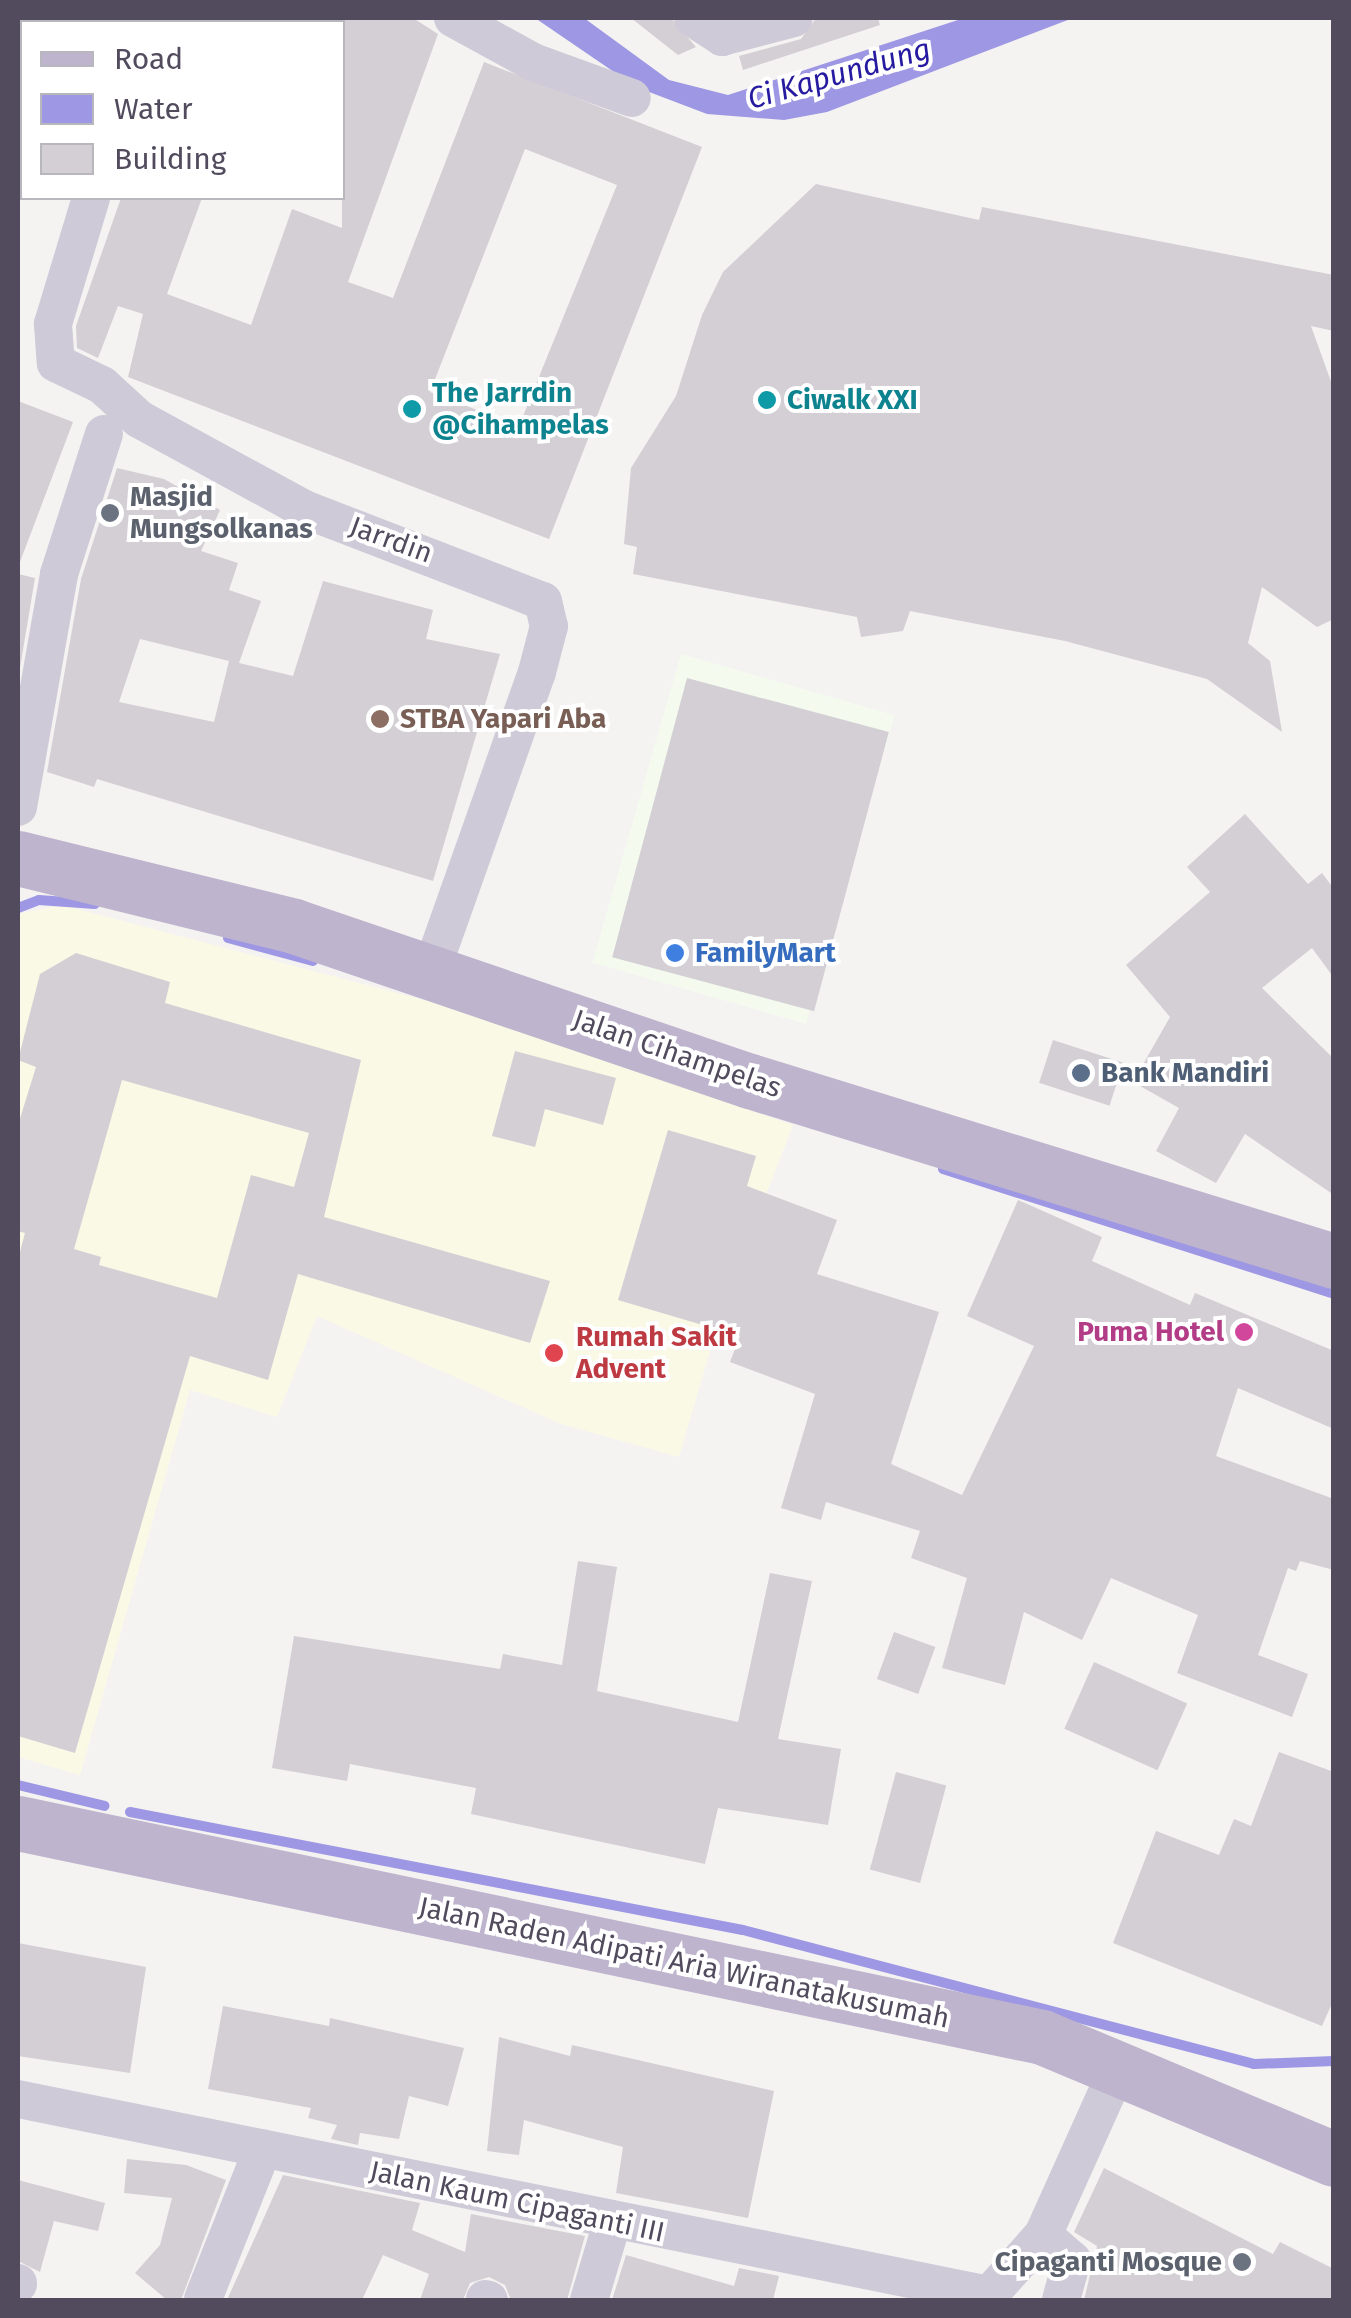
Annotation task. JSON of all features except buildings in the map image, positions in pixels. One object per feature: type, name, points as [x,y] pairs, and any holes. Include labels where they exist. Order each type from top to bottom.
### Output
[{"type":"main road","name":"Jalan Cihampelas","points":[[18,858],[432,969],[750,1082],[1334,1261]]},
{"type":"main road","name":"Jalan Raden Adipati Aria Wiranatakusumah","points":[[18,1823],[1042,2037],[1334,2159]]},
{"type":"street","points":[[453,18],[534,62],[632,98]]},
{"type":"street","points":[[694,18],[722,37],[794,18]]},
{"type":"street","name":"Jarrdin","points":[[90,200],[53,324],[56,363],[102,385],[139,419],[304,509],[543,600],[549,626],[537,672],[432,969]]},
{"type":"street","points":[[18,807],[59,574],[104,434]]},
{"type":"street","points":[[1061,2300],[1072,2260],[1043,2235],[1119,2066]]},
{"type":"street","name":"Jalan Kaum Cipaganti III","points":[[18,2099],[966,2294],[989,2295],[1012,2278],[1043,2235]]},
{"type":"street","points":[[203,2300],[262,2148]]},
{"type":"street","points":[[589,2300],[612,2223]]},
{"type":"shaded area","points":[[681,654],[894,715],[806,1024],[593,963]]},
{"type":"shaded area","name":"Rumah Sakit Advent","points":[[62,905],[443,1005],[793,1125],[725,1300],[679,1457],[561,1424],[317,1316],[277,1417],[190,1390],[80,1775],[18,1757],[18,914]]},
{"type":"water","name":"Ci Kapundung","points":[[535,18],[584,18],[669,80],[728,95],[964,18],[1073,18],[827,112],[784,120],[707,114],[636,87]]},
{"type":"waterway","points":[[18,908],[39,900],[95,904]]},
{"type":"waterway","points":[[228,938],[313,961]]},
{"type":"waterway","points":[[943,1169],[1334,1294]]},
{"type":"waterway","points":[[18,1785],[105,1806]]},
{"type":"waterway","points":[[130,1812],[743,1930],[1254,2064],[1334,2061]]},
{"type":"place","name":"Ciwalk XXI","points":[[767,400]]},
{"type":"place","name":"The Jarrdin @Cihampelas","points":[[412,409]]},
{"type":"place","name":"Masjid Mungsolkanas","points":[[110,513]]},
{"type":"place","name":"STBA Yapari Aba","points":[[380,719]]},
{"type":"place","name":"FamilyMart","points":[[675,953]]},
{"type":"place","name":"Bank Mandiri","points":[[1081,1073]]},
{"type":"place","name":"Puma Hotel","points":[[1244,1332]]},
{"type":"place","name":"Rumah Sakit Advent","points":[[554,1353]]},
{"type":"place","name":"Cipaganti Mosque","points":[[1242,2262]]}]
